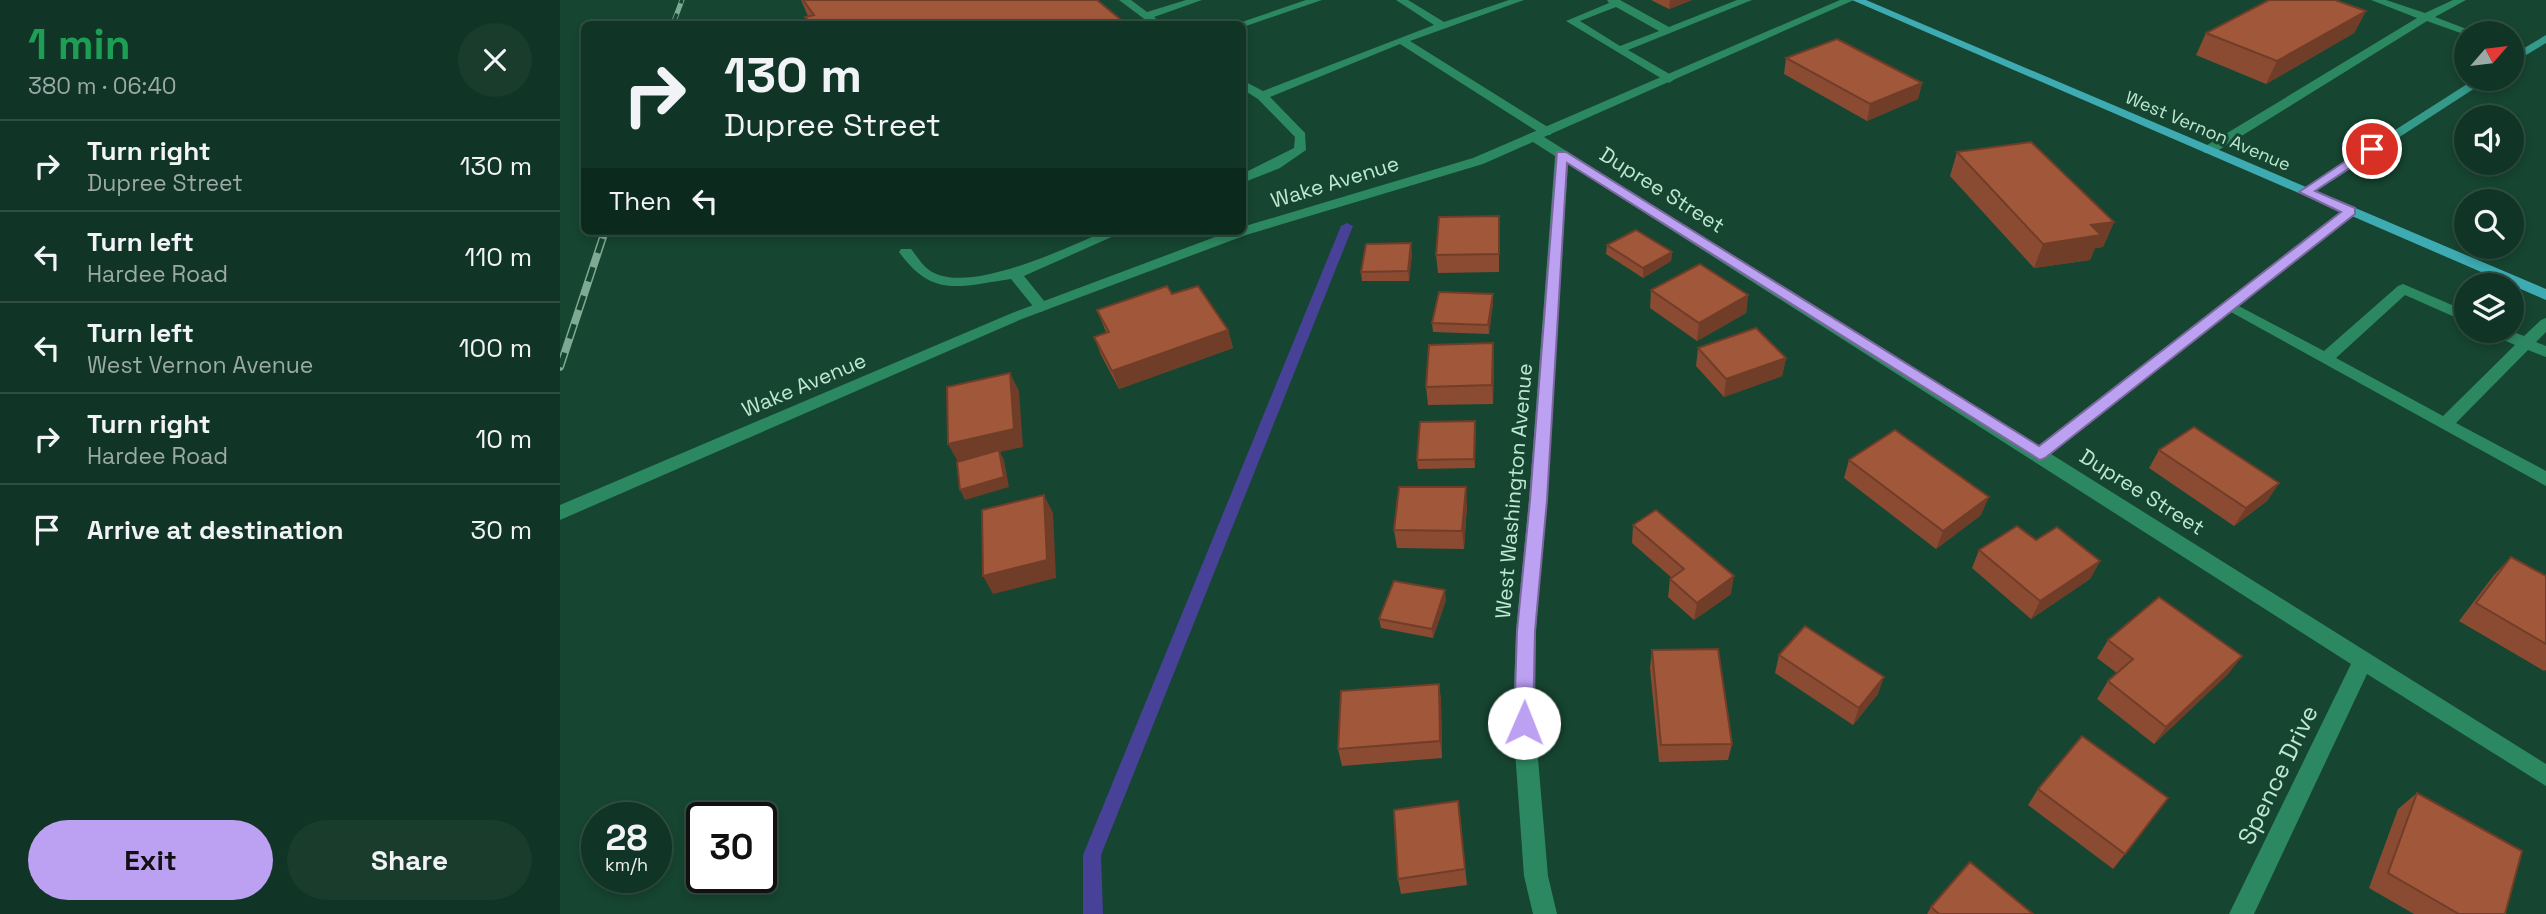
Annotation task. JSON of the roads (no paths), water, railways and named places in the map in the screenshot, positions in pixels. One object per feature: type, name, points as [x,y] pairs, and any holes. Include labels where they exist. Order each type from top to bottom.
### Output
[{"type":"main road","name":"West Vernon Avenue","points":[[1857,0],[2546,295]]},
{"type":"street","points":[[1124,0],[1153,21]]},
{"type":"street","points":[[1145,16],[1197,0]]},
{"type":"street","points":[[1246,23],[1317,0]]},
{"type":"street","points":[[1401,0],[1443,26]]},
{"type":"street","points":[[1262,96],[1401,40],[1519,0]]},
{"type":"street","points":[[1619,50],[1746,0]]},
{"type":"street","name":"Wake Avenue","points":[[1246,231],[1478,161],[1849,0]]},
{"type":"street","points":[[2376,0],[2454,27]]},
{"type":"street","points":[[2209,150],[2426,17],[2461,0]]},
{"type":"street","points":[[1668,31],[1615,1],[1571,21],[1669,79]]},
{"type":"street","points":[[2525,52],[2546,38]]},
{"type":"street","name":"Dupree Street","points":[[1401,40],[1541,135],[1562,154],[2546,776]]},
{"type":"street","points":[[1246,85],[1262,96],[1301,136],[1300,150],[1275,165],[1246,177]]},
{"type":"street","points":[[2305,192],[2464,91]]},
{"type":"street","name":"West Washington Avenue","points":[[1545,914],[1536,876],[1525,737],[1525,657],[1562,154]]},
{"type":"street","points":[[2040,454],[2350,211]]},
{"type":"street","points":[[906,252],[923,273],[949,283],[1015,274],[1108,235]]},
{"type":"street","name":"Wake Avenue","points":[[560,513],[1041,307],[1233,235]]},
{"type":"street","points":[[1015,274],[1041,307]]},
{"type":"street","points":[[2326,358],[2403,289],[2454,312]]},
{"type":"street","points":[[2228,306],[2546,479]]},
{"type":"street","points":[[2446,423],[2546,323]]},
{"type":"street","points":[[2526,343],[2546,352]]},
{"type":"street","name":"Spence Drive","points":[[2241,914],[2363,660]]},
{"type":"waterway","points":[[1093,914],[1092,855],[1347,226]]},
{"type":"railway","points":[[674,21],[682,0]]},
{"type":"railway","points":[[560,367],[604,235]]}]
